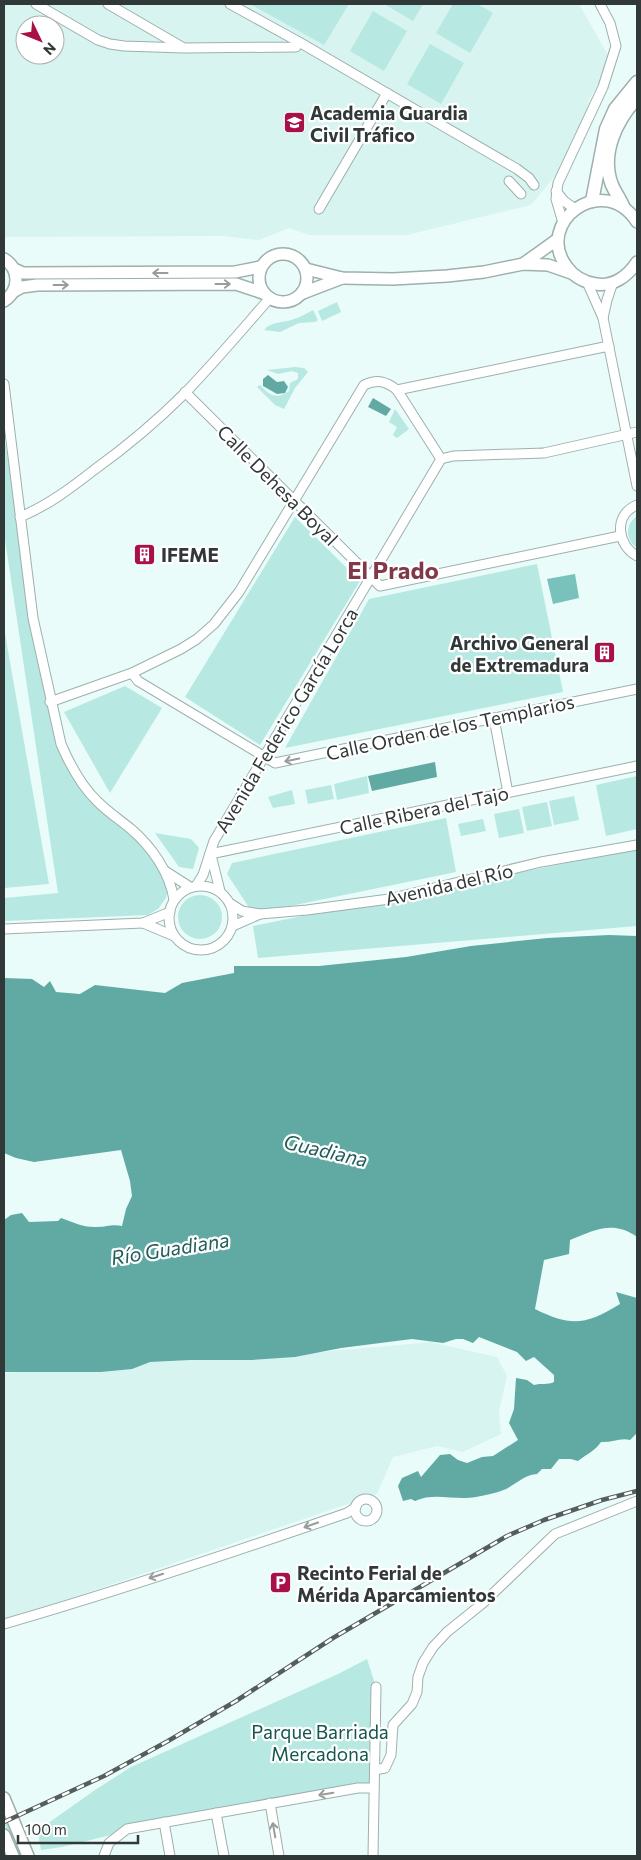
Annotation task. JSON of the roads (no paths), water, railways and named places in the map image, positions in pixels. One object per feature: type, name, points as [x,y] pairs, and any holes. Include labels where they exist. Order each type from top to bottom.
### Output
[{"type":"highway","points":[[592,201],[606,129],[615,109],[637,82]]},
{"type":"highway","points":[[630,211],[612,184],[608,169],[609,154],[614,134],[625,112],[637,98]]},
{"type":"main road","points":[[571,273],[561,257],[558,239],[563,222],[575,209],[592,201],[614,202],[630,211],[637,222]]},
{"type":"main road","points":[[523,264],[558,239]]},
{"type":"main road","points":[[4,301],[22,287],[37,285],[236,284],[278,303],[288,302],[296,299],[303,292],[306,285],[306,269],[300,261],[292,256],[282,254],[273,255],[266,260],[260,267],[258,284],[266,296]]},
{"type":"main road","points":[[4,259],[14,269],[23,273],[235,272],[260,267]]},
{"type":"main road","points":[[306,269],[342,278],[393,279],[484,272],[523,264],[548,265],[571,273],[587,282],[600,285],[624,278],[637,262]]},
{"type":"main road","points":[[14,269],[17,282],[14,292]]},
{"type":"main road","points":[[303,292],[342,278]]},
{"type":"main road","points":[[4,1798],[28,1856]]},
{"type":"main road","points":[[4,1835],[13,1856]]},
{"type":"street","points":[[36,4],[98,40],[110,44],[184,48],[296,47],[299,42]]},
{"type":"street","points":[[108,4],[184,48]]},
{"type":"street","points":[[230,4],[517,169],[529,178],[534,185]]},
{"type":"street","points":[[563,222],[556,199],[558,183],[603,86],[616,46],[610,23],[600,4]]},
{"type":"street","points":[[319,209],[387,93]]},
{"type":"street","points":[[509,181],[521,194]]},
{"type":"street","points":[[556,191],[564,201],[575,209]]},
{"type":"street","points":[[587,282],[603,318],[637,486]]},
{"type":"street","points":[[603,318],[613,282]]},
{"type":"street","points":[[20,517],[37,510],[87,476],[143,432],[220,356],[266,296]]},
{"type":"street","points":[[397,390],[609,346]]},
{"type":"street","points":[[50,702],[132,673],[181,649],[197,639],[214,624],[238,592],[364,385],[372,381],[388,383],[397,390],[442,459],[453,456],[544,453],[637,432]]},
{"type":"street","points":[[4,384],[33,618],[50,702],[61,744],[76,775],[98,802],[142,840],[165,870],[172,887],[174,900]]},
{"type":"street","name":"Calle Dehesa Boyal","points":[[185,392],[371,578]]},
{"type":"street","name":"Avenida Federico García Lorca","points":[[193,887],[210,854],[214,841],[442,459]]},
{"type":"street","points":[[637,505],[626,512],[620,528],[620,536],[624,544],[629,551],[637,556]]},
{"type":"street","points":[[371,578],[380,586],[620,536]]},
{"type":"street","name":"Calle Orden de los Templarios","points":[[132,673],[138,681],[275,763],[637,689]]},
{"type":"street","points":[[494,718],[508,792]]},
{"type":"street","name":"Calle Ribera del Tajo","points":[[210,854],[637,766]]},
{"type":"street","name":"Avenida del Río","points":[[231,904],[242,912],[260,914],[307,910],[389,898],[542,862],[637,845]]},
{"type":"street","name":"Avenida Federico García Lorca","points":[[210,854],[220,891]]},
{"type":"street","points":[[165,870],[193,887]]},
{"type":"street","points":[[143,923],[174,936],[191,949],[206,950],[221,944],[228,936],[233,926],[231,904],[220,891],[213,887],[193,887],[181,892],[174,900],[170,912],[169,920],[174,936]]},
{"type":"street","points":[[4,929],[143,923],[170,912]]},
{"type":"street","name":"Avenida del Río","points":[[233,926],[260,914]]},
{"type":"street","points":[[374,1770],[385,1768],[389,1763],[392,1725],[412,1704],[417,1692],[418,1677],[423,1663],[433,1647],[447,1632],[483,1603],[555,1534],[637,1501]]},
{"type":"street","points":[[4,1624],[54,1610],[246,1548],[347,1513],[356,1507]]},
{"type":"street","points":[[373,1856],[376,1687]]},
{"type":"street","points":[[104,1856],[109,1844],[127,1829],[358,1788],[374,1788]]},
{"type":"street","points":[[270,1803],[279,1856]]},
{"type":"street","points":[[216,1813],[224,1856]]},
{"type":"street","points":[[164,1822],[170,1856]]},
{"type":"water","points":[[268,375],[277,382],[284,381],[288,387],[285,393],[277,394],[263,386],[263,379]]},
{"type":"water","points":[[373,398],[391,409],[386,416],[368,407]]},
{"type":"water","points":[[435,762],[437,777],[372,791],[368,776]]},
{"type":"water","points":[[609,935],[637,936],[637,1237],[620,1229],[604,1228],[570,1240],[569,1254],[544,1260],[535,1309],[559,1319],[569,1321],[588,1320],[620,1304],[616,1292],[637,1298],[637,1433],[630,1440],[601,1442],[578,1461],[559,1459],[551,1469],[542,1469],[537,1474],[533,1474],[495,1493],[468,1498],[430,1497],[415,1501],[411,1499],[403,1501],[398,1486],[402,1478],[418,1471],[421,1477],[440,1455],[450,1454],[458,1460],[467,1463],[482,1457],[493,1456],[518,1440],[509,1423],[514,1409],[516,1378],[527,1380],[534,1385],[554,1382],[554,1375],[534,1357],[526,1361],[517,1352],[479,1337],[473,1343],[463,1339],[443,1343],[412,1339],[341,1348],[295,1357],[252,1360],[150,1362],[132,1369],[101,1372],[4,1372],[4,1220],[11,1215],[22,1213],[29,1222],[58,1221],[61,1218],[88,1227],[122,1226],[126,1209],[132,1196],[130,1181],[121,1150],[34,1162],[4,1153],[4,978],[32,979],[44,987],[50,981],[56,992],[80,994],[95,985],[165,993],[182,983],[234,973],[234,966],[319,966],[406,957],[471,946],[547,938]]},
{"type":"railway","points":[[4,1822],[104,1776],[168,1741],[236,1701],[333,1638],[507,1536],[544,1520],[602,1500],[637,1491]]},
{"type":"place","name":"Academia Guardia Civil Tráfico","points":[[294,123]]},
{"type":"place","name":"IFEME","points":[[145,554]]},
{"type":"place","name":"Archivo General de Extremadura","points":[[605,653]]},
{"type":"place","name":"Recinto Ferial de Mérida Aparcamientos","points":[[281,1583]]},
{"type":"district","name":"El Prado","points":[[393,569]]},
{"type":"water label","name":"Guadiana","points":[[326,1150]]},
{"type":"water label","name":"Río Guadiana","points":[[170,1248]]},
{"type":"park label","name":"Parque Barriada Mercadona","points":[[320,1742]]}]
